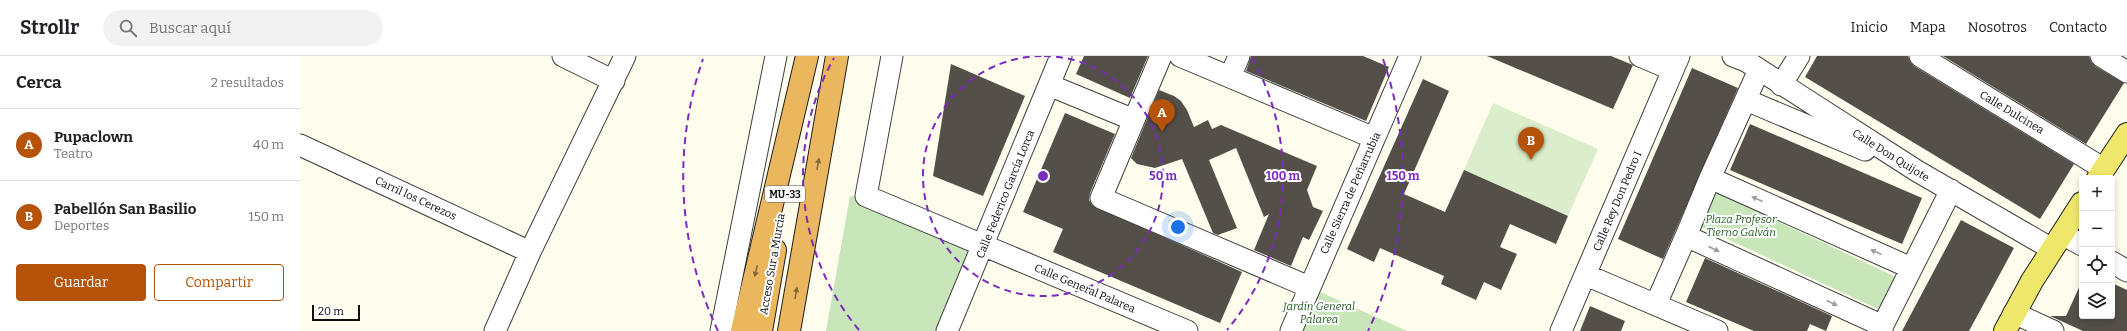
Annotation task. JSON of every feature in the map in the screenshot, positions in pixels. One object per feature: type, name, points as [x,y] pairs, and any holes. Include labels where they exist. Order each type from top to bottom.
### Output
[{"type":"highway","points":[[742,331],[809,56]]},
{"type":"highway","name":"Acceso Sur a Murcia","points":[[760,331],[809,56]]},
{"type":"highway","name":"MU-33","points":[[789,331],[837,56]]},
{"type":"main road","points":[[2101,173],[2127,134]]},
{"type":"main road","points":[[2010,322],[2057,241],[2079,208]]},
{"type":"street","points":[[563,56],[614,81]]},
{"type":"street","points":[[495,331],[530,252],[625,56]]},
{"type":"street","points":[[721,331],[776,56]]},
{"type":"street","name":"Calle General Palarea","points":[[892,56],[866,196],[1187,331]]},
{"type":"street","name":"Calle Federico García Lorca","points":[[947,331],[984,245],[1061,56]]},
{"type":"street","points":[[1161,56],[1101,198],[1309,287]]},
{"type":"street","points":[[1180,56],[1374,138]]},
{"type":"street","points":[[1230,77],[1239,56]]},
{"type":"street","points":[[1640,56],[1676,63]]},
{"type":"street","points":[[1781,85],[1799,56]]},
{"type":"street","name":"Calle Dulcinea","points":[[1920,56],[2101,173]]},
{"type":"street","points":[[2101,56],[2127,72]]},
{"type":"street","name":"Calle Sierra de Peñarrubia","points":[[1291,331],[1408,57]]},
{"type":"street","points":[[1656,304],[1710,178],[1746,100],[1747,61]]},
{"type":"street","name":"Calle Don Quijote","points":[[1747,61],[1781,85],[1917,172],[2057,241],[2079,245]]},
{"type":"street","name":"Calle Rey Don Pedro I","points":[[1561,331],[1676,63]]},
{"type":"street","points":[[1049,85],[1134,120]]},
{"type":"street","points":[[1746,100],[1917,172]]},
{"type":"street","name":"Carril los Cerezos","points":[[300,144],[530,252]]},
{"type":"street","points":[[1710,178],[1911,268]]},
{"type":"street","points":[[1686,236],[1881,329],[1951,190]]},
{"type":"street","points":[[2115,264],[2127,271]]},
{"type":"street","points":[[1586,275],[1717,331]]},
{"type":"street","points":[[2010,322],[2042,329]]},
{"type":"green space","points":[[1493,103],[1598,149],[1568,216],[1464,170]]},
{"type":"green space","name":"Plaza Profesor Tierno Galván","points":[[1713,191],[1896,277],[1880,310],[1697,225]]},
{"type":"green space","points":[[850,196],[866,196],[984,245],[947,331],[826,331]]},
{"type":"green space","name":"Jardín General Palarea","points":[[1309,287],[1407,331],[1291,331]]},
{"type":"building","points":[[1084,56],[1148,56],[1130,98],[1076,74]]},
{"type":"building","points":[[1251,56],[1363,56],[1389,67],[1366,121],[1246,71]]},
{"type":"building","points":[[1487,56],[1611,56],[1633,65],[1613,109]]},
{"type":"building","points":[[1817,56],[1908,56],[1910,62],[1914,66],[2074,164],[2040,219],[1805,77]]},
{"type":"building","points":[[1943,56],[2089,56],[2091,62],[2095,66],[2124,83],[2086,144]]},
{"type":"building","points":[[951,64],[1025,96],[983,196],[933,176]]},
{"type":"building","points":[[1692,68],[1738,88],[1663,259],[1618,239]]},
{"type":"building","points":[[1423,79],[1449,91],[1404,194],[1445,212],[1464,170],[1568,216],[1556,244],[1510,224],[1500,247],[1517,254],[1501,290],[1484,282],[1476,300],[1441,284],[1444,276],[1380,248],[1374,262],[1347,249]]},
{"type":"building","points":[[1159,90],[1174,96],[1181,101],[1187,110],[1194,127],[1208,120],[1212,129],[1221,125],[1317,166],[1307,190],[1313,207],[1323,211],[1309,240],[1303,237],[1291,266],[1254,250],[1269,214],[1264,217],[1236,148],[1209,160],[1237,228],[1218,235],[1213,233],[1182,159],[1155,168],[1137,164],[1131,158]]},
{"type":"building","points":[[1065,113],[1115,134],[1090,193],[1089,200],[1092,205],[1242,272],[1220,323],[1053,252],[1063,229],[1023,212]]},
{"type":"building","points":[[1750,124],[1922,198],[1902,244],[1730,170]]},
{"type":"building","points":[[1961,220],[2014,248],[1969,331],[1902,331]]},
{"type":"building","points":[[1705,258],[1832,316],[1826,331],[1810,324],[1807,331],[1754,331],[1686,302]]},
{"type":"building","points":[[2115,284],[2127,290],[2127,331],[2083,331],[2050,316],[2066,316],[2079,288],[2079,319],[2115,319]]},
{"type":"building","points":[[1590,306],[1625,321],[1621,331],[1580,331]]},
{"type":"place","name":"Pupaclown","points":[[1162,132]]},
{"type":"place","name":"Pabellón San Basilio","points":[[1531,160]]}]
